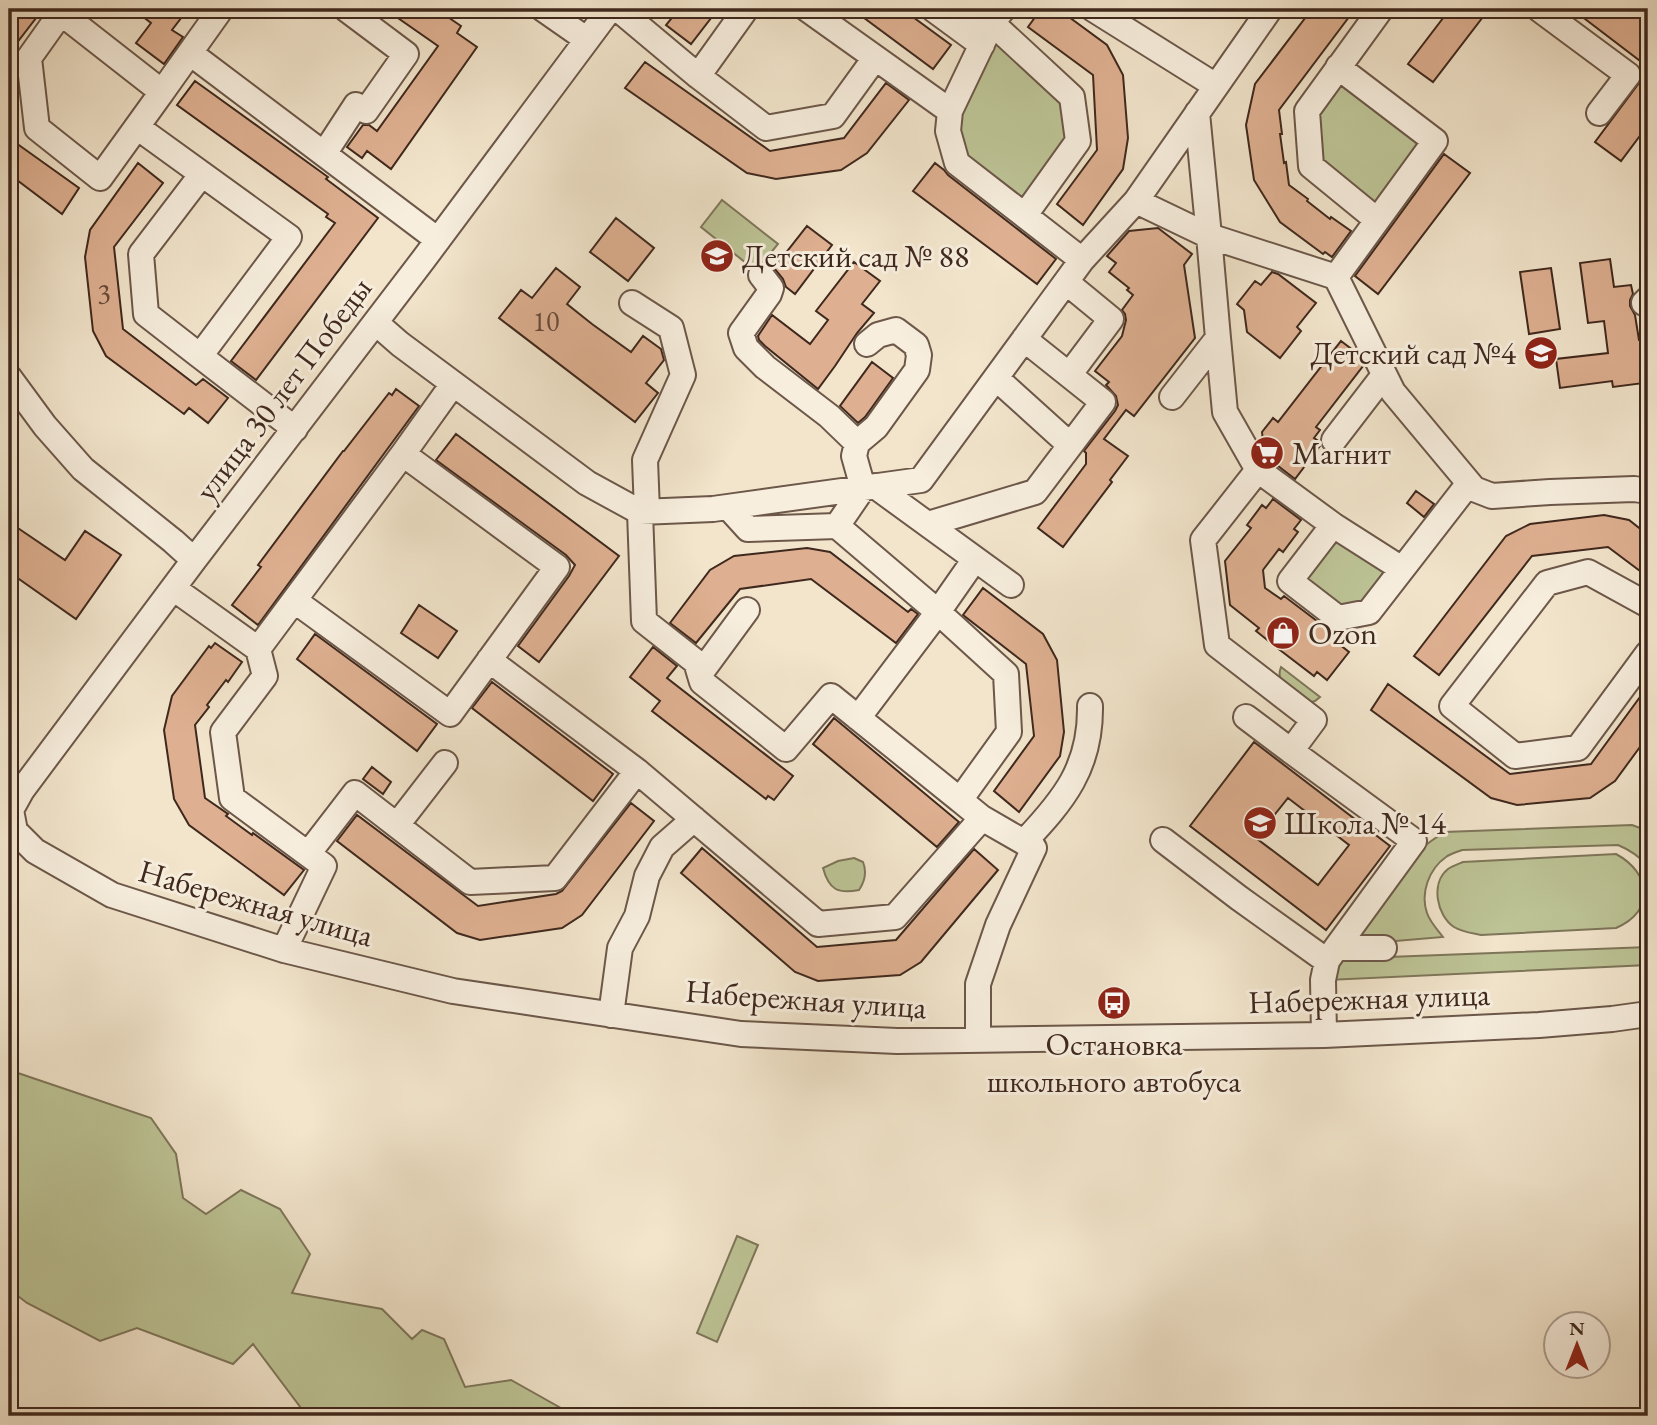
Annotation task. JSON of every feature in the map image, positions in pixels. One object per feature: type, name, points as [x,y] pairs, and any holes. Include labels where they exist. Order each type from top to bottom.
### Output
[{"type":"street","points":[[162,92],[64,11],[29,58],[37,128],[100,178],[137,127],[190,53],[221,9]]},
{"type":"street","points":[[324,154],[356,105],[366,111],[406,54],[346,9]]},
{"type":"street","points":[[543,9],[586,39]]},
{"type":"street","name":"улица 30 лет Победы","points":[[10,811],[22,790],[173,588],[376,323],[610,9]]},
{"type":"street","points":[[618,9],[766,128],[833,116],[875,58]]},
{"type":"street","points":[[698,76],[746,9]]},
{"type":"street","points":[[807,9],[950,111]]},
{"type":"street","points":[[933,9],[987,21],[1072,97],[1078,141],[1025,215]]},
{"type":"street","points":[[376,323],[400,344],[587,483],[643,511],[713,509],[920,480],[1082,260],[1136,201],[1270,9]]},
{"type":"street","points":[[1377,220],[1311,166],[1307,111],[1381,9]]},
{"type":"street","points":[[1539,9],[1628,75],[1599,113]]},
{"type":"street","points":[[1108,13],[1216,86]]},
{"type":"street","points":[[987,21],[950,111],[948,131],[957,163],[1082,260]]},
{"type":"street","points":[[190,53],[438,240]]},
{"type":"street","points":[[1336,277],[1435,141],[1338,68]]},
{"type":"street","points":[[1197,113],[1225,412],[1258,470],[1333,525],[1402,569]]},
{"type":"street","points":[[137,127],[289,237],[200,356]]},
{"type":"street","points":[[202,174],[141,254],[146,314],[295,429]]},
{"type":"street","points":[[1136,201],[1209,236],[1336,277],[1393,392],[1474,489],[1492,496],[1634,489],[1648,491]]},
{"type":"street","points":[[761,275],[771,288],[741,333],[746,348],[765,368],[829,416],[857,443]]},
{"type":"street","points":[[1066,282],[1111,319],[1069,375]]},
{"type":"street","points":[[632,303],[671,328],[684,375],[645,460],[642,599],[644,621],[696,662],[702,682],[786,749],[831,696],[982,818],[1034,848],[998,925],[978,984],[978,1040]]},
{"type":"street","points":[[867,344],[878,335],[896,330],[916,345],[919,355],[917,370],[876,427],[857,443],[854,456],[869,487],[928,524],[1011,585]]},
{"type":"street","points":[[1172,397],[1218,338]]},
{"type":"street","points":[[928,524],[1035,492],[1103,402],[1024,339]]},
{"type":"street","points":[[1334,440],[1384,375]]},
{"type":"street","points":[[9,377],[45,426],[83,469],[194,560]]},
{"type":"street","points":[[996,378],[1070,445]]},
{"type":"street","points":[[258,649],[453,384]]},
{"type":"street","points":[[295,601],[450,714],[557,568],[403,454]]},
{"type":"street","points":[[1258,470],[1203,540],[1217,645],[1314,720],[1290,751]]},
{"type":"street","points":[[1333,525],[1290,581],[1338,618],[1369,612],[1469,484]]},
{"type":"street","points":[[836,526],[869,487]]},
{"type":"street","points":[[729,507],[748,529],[836,526],[938,612],[1006,674],[1009,732],[960,800]]},
{"type":"street","points":[[858,718],[975,559]]},
{"type":"street","points":[[1648,605],[1588,572],[1547,583],[1452,706],[1516,756],[1578,748],[1648,653]]},
{"type":"street","points":[[173,588],[258,649],[265,676],[223,732],[232,798],[324,866],[284,950]]},
{"type":"street","points":[[700,674],[747,610]]},
{"type":"street","points":[[489,660],[637,771],[818,924],[895,916],[982,818]]},
{"type":"street","points":[[1024,842],[1069,790],[1087,748],[1090,706]]},
{"type":"street","points":[[1246,717],[1414,841],[1332,954],[1323,973],[1324,1035]]},
{"type":"street","points":[[397,825],[445,763]]},
{"type":"street","points":[[308,854],[355,793],[470,882],[555,878],[637,771]]},
{"type":"street","name":"Набережная улица","points":[[10,811],[15,831],[35,851],[112,895],[284,950],[453,991],[741,1034],[897,1041],[1324,1035],[1539,1025],[1648,1014]]},
{"type":"street","points":[[611,1015],[620,948],[637,916],[647,876],[662,847],[694,819]]},
{"type":"street","points":[[1163,840],[1239,898],[1332,954],[1384,948]]},
{"type":"green space","points":[[992,23],[1072,97],[1078,141],[1025,215],[957,163],[950,111]]},
{"type":"green space","points":[[1338,67],[1435,141],[1377,220],[1311,166],[1307,111]]},
{"type":"green space","points":[[722,200],[778,244],[756,271],[701,227]]},
{"type":"green space","points":[[1333,525],[1402,569],[1369,612],[1338,618],[1290,581]]},
{"type":"green space","points":[[1281,667],[1320,697],[1308,703],[1291,692],[1280,679]]},
{"type":"green space","points":[[1632,825],[1648,831],[1648,866],[1618,845],[1462,850],[1440,862],[1425,890],[1427,913],[1443,937],[1348,945],[1420,849],[1444,832]]},
{"type":"green space","points":[[1616,854],[1636,871],[1644,892],[1638,912],[1616,928],[1481,935],[1454,927],[1440,908],[1438,891],[1442,875],[1463,862]]},
{"type":"green space","points":[[854,858],[863,862],[864,866],[865,876],[861,887],[852,891],[835,889],[828,881],[823,868]]},
{"type":"green space","points":[[1648,947],[1648,965],[1328,980],[1336,959]]},
{"type":"green space","points":[[9,1070],[151,1118],[176,1154],[183,1198],[206,1214],[241,1190],[280,1209],[310,1254],[292,1293],[382,1309],[412,1339],[422,1330],[444,1339],[465,1387],[511,1380],[575,1416],[307,1416],[253,1344],[233,1364],[137,1328],[100,1341],[27,1303],[9,1289]]},
{"type":"green space","points":[[737,1236],[758,1245],[717,1342],[697,1333]]},
{"type":"building","points":[[9,9],[43,9],[9,53]]},
{"type":"building","points":[[133,9],[188,9],[172,30],[183,37],[164,64],[136,43],[151,23]]},
{"type":"building","points":[[385,9],[436,9],[461,26],[457,33],[477,47],[391,169],[367,151],[362,158],[347,147],[363,125],[369,125],[377,131],[438,46]]},
{"type":"building","points":[[679,9],[718,9],[691,44],[666,25]]},
{"type":"building","points":[[852,9],[902,9],[951,45],[933,69]]},
{"type":"building","points":[[1041,9],[1058,9],[1107,45],[1123,75],[1128,138],[1123,169],[1083,225],[1057,204],[1097,150],[1093,75],[1028,27]]},
{"type":"building","points":[[1312,9],[1355,9],[1279,110],[1280,134],[1289,185],[1330,219],[1331,217],[1351,231],[1332,257],[1325,252],[1323,254],[1280,222],[1254,180],[1246,125],[1255,84]]},
{"type":"building","points":[[1450,9],[1489,9],[1433,82],[1408,64]]},
{"type":"building","points":[[1572,9],[1633,9],[1648,20],[1648,67]]},
{"type":"building","points":[[645,62],[770,151],[844,138],[886,83],[909,100],[867,153],[841,170],[776,179],[747,173],[625,88]]},
{"type":"building","points":[[1648,71],[1648,125],[1621,161],[1595,142]]},
{"type":"building","points":[[195,81],[328,177],[326,179],[378,218],[256,380],[231,361],[335,223],[326,217],[328,214],[177,105]]},
{"type":"building","points":[[9,138],[79,188],[62,214],[9,174]]},
{"type":"building","points":[[1444,154],[1470,173],[1378,294],[1355,276]]},
{"type":"building","points":[[138,163],[163,183],[114,247],[123,329],[196,385],[203,379],[228,398],[208,423],[189,408],[184,414],[106,356],[93,331],[85,257],[90,230]]},
{"type":"building","points":[[935,163],[1056,259],[1037,284],[913,191]]},
{"type":"building","points":[[616,218],[654,248],[628,281],[590,252]]},
{"type":"building","points":[[807,226],[832,245],[795,294],[786,287],[774,268]]},
{"type":"building","points":[[1158,228],[1192,254],[1184,265],[1195,338],[1134,416],[1126,410],[1104,439],[1128,456],[1063,547],[1038,528],[1086,464],[1084,451],[1118,405],[1116,396],[1106,385],[1109,382],[1095,371],[1122,336],[1126,320],[1122,310],[1133,295],[1127,290],[1129,288],[1109,272],[1116,263],[1107,256],[1129,231]]},
{"type":"building","points":[[1610,259],[1614,287],[1631,285],[1633,294],[1630,306],[1635,315],[1639,340],[1648,339],[1648,355],[1641,356],[1644,383],[1613,387],[1612,381],[1560,388],[1556,359],[1608,353],[1604,321],[1588,323],[1580,263]]},
{"type":"building","points":[[854,262],[880,281],[862,304],[874,313],[818,389],[765,346],[758,336],[772,315],[810,344],[828,320],[816,311]]},
{"type":"building","points":[[556,268],[580,287],[567,304],[592,324],[631,352],[643,336],[661,349],[664,360],[646,383],[658,393],[635,422],[499,318],[521,290],[532,298]]},
{"type":"building","points":[[1551,268],[1560,329],[1529,334],[1520,272]]},
{"type":"building","points":[[1272,272],[1316,303],[1297,327],[1301,331],[1280,358],[1247,332],[1244,310],[1237,304],[1255,281],[1261,285]]},
{"type":"building","points":[[1341,341],[1358,354],[1363,366],[1316,427],[1320,430],[1314,438],[1320,442],[1320,446],[1295,479],[1269,459],[1264,450],[1262,432],[1273,418],[1278,422]]},
{"type":"building","points":[[872,362],[893,378],[858,423],[840,406]]},
{"type":"building","points":[[396,389],[419,406],[258,625],[232,605],[261,567],[258,565],[343,451],[389,393],[392,395]]},
{"type":"building","points":[[456,434],[619,556],[539,662],[518,646],[575,565],[566,555],[436,460]]},
{"type":"building","points":[[1416,491],[1434,504],[1424,517],[1407,503]]},
{"type":"building","points":[[1273,499],[1301,520],[1294,529],[1298,532],[1283,552],[1279,549],[1263,570],[1265,588],[1281,599],[1284,596],[1342,640],[1339,644],[1349,652],[1327,680],[1317,672],[1314,676],[1276,647],[1256,631],[1259,628],[1230,605],[1225,561],[1251,528],[1247,525],[1262,505],[1266,508]]},
{"type":"building","points":[[1604,515],[1629,520],[1648,535],[1648,577],[1608,547],[1532,556],[1439,675],[1414,656],[1506,536],[1530,524]]},
{"type":"building","points":[[9,522],[65,560],[85,531],[121,555],[76,619],[9,572]]},
{"type":"building","points":[[807,548],[830,552],[908,612],[911,609],[918,614],[896,643],[811,579],[740,589],[696,643],[670,623],[710,570],[734,556]]},
{"type":"building","points":[[983,588],[1043,634],[1057,660],[1064,732],[1060,756],[1019,812],[994,791],[1034,736],[1026,664],[963,615]]},
{"type":"building","points":[[419,605],[457,631],[438,658],[401,633]]},
{"type":"building","points":[[315,634],[437,724],[417,751],[297,659]]},
{"type":"building","points":[[215,643],[242,662],[207,705],[209,707],[195,725],[205,798],[252,835],[253,833],[304,870],[284,895],[189,825],[174,799],[164,730],[172,696],[209,646],[211,648]]},
{"type":"building","points":[[653,647],[677,666],[667,678],[793,776],[774,800],[768,796],[766,799],[652,711],[660,701],[630,677]]},
{"type":"building","points":[[492,682],[613,774],[593,801],[472,708]]},
{"type":"building","points":[[1388,684],[1510,774],[1591,764],[1648,686],[1648,736],[1615,781],[1590,798],[1517,805],[1491,798],[1371,710]]},
{"type":"building","points":[[834,718],[959,822],[937,847],[813,744]]},
{"type":"building","points":[[1254,742],[1390,846],[1326,930],[1190,826]],"holes":[[[1288,798],[1349,845],[1318,885],[1256,838]]]},
{"type":"building","points":[[372,767],[391,782],[383,794],[363,779]]},
{"type":"building","points":[[631,803],[654,821],[582,915],[562,928],[480,940],[457,933],[337,841],[357,815],[478,906],[562,891]]},
{"type":"building","points":[[702,848],[817,947],[896,940],[974,849],[998,870],[921,962],[900,975],[818,981],[795,972],[681,873]]},
{"type":"place","name":"Детский сад № 88","points":[[717,256]]},
{"type":"place","name":"Детский сад №4","points":[[1541,353]]},
{"type":"place","name":"Магнит","points":[[1267,453]]},
{"type":"place","name":"Ozon","points":[[1283,633]]},
{"type":"place","name":"Школа № 14","points":[[1260,823]]},
{"type":"place","name":"Остановка школьного автобуса","points":[[1114,1003]]}]
